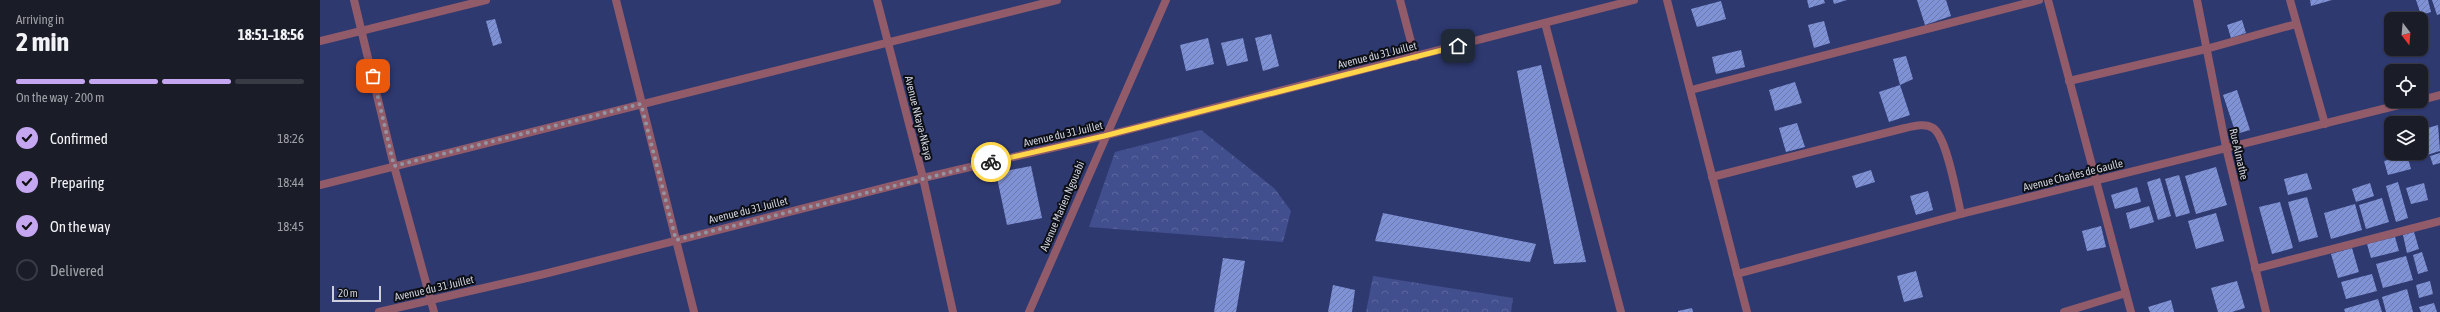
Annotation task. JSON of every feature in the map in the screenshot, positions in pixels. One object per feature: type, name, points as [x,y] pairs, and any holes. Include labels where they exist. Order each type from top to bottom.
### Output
[{"type":"street","points":[[354,0],[394,166],[434,312]]},
{"type":"street","points":[[320,41],[486,0]]},
{"type":"street","points":[[616,0],[694,312]]},
{"type":"street","name":"Avenue Nkaya-Nkaya","points":[[877,0],[923,178],[951,312]]},
{"type":"street","points":[[320,185],[1057,0]]},
{"type":"street","name":"Avenue Marien Ngouabi","points":[[1029,312],[1104,136],[1166,0]]},
{"type":"street","points":[[1400,0],[1415,57]]},
{"type":"street","name":"Avenue du 31 Juillet","points":[[379,312],[430,299],[544,274],[923,178],[1104,136],[1634,0]]},
{"type":"street","points":[[1667,0],[1747,312]]},
{"type":"street","points":[[1691,90],[2039,0]]},
{"type":"street","points":[[2048,0],[2068,81],[2131,312]]},
{"type":"street","name":"Rue Almathe","points":[[2197,0],[2226,147],[2266,312]]},
{"type":"street","points":[[2290,0],[2325,124]]},
{"type":"street","points":[[1545,23],[1621,312]]},
{"type":"street","points":[[2068,81],[2206,49],[2296,24]]},
{"type":"street","points":[[2428,98],[2440,95]]},
{"type":"street","name":"Avenue Charles de Gaulle","points":[[1737,274],[1961,214],[2096,182],[2226,147],[2388,108]]},
{"type":"street","points":[[1712,177],[1905,128],[1925,126],[1938,133],[1943,144],[1961,214]]},
{"type":"street","points":[[2255,269],[2440,221]]},
{"type":"street","points":[[2064,312],[2126,293]]},
{"type":"shaded area","points":[[320,0],[2440,0],[2440,312],[320,312]]},
{"type":"green space","points":[[1201,130],[1275,189],[1291,211],[1283,242],[1089,227],[1115,152]]},
{"type":"green space","points":[[1373,276],[1513,298],[1511,312],[1366,312]]},
{"type":"building","points":[[1807,0],[1824,0],[1825,3],[1809,8]]},
{"type":"building","points":[[1833,0],[1847,0],[1834,4]]},
{"type":"building","points":[[1917,0],[1946,0],[1951,16],[1925,25]]},
{"type":"building","points":[[2310,0],[2332,0],[2311,6]]},
{"type":"building","points":[[2416,0],[2428,0],[2431,12],[2420,12]]},
{"type":"building","points":[[2432,0],[2440,0],[2440,14],[2437,15]]},
{"type":"building","points":[[1721,1],[1726,19],[1697,27],[1691,9]]},
{"type":"building","points":[[495,19],[502,43],[493,46],[486,21]]},
{"type":"building","points":[[2242,20],[2246,33],[2231,38],[2227,25]]},
{"type":"building","points":[[1824,21],[1830,43],[1814,48],[1808,25]]},
{"type":"building","points":[[1271,34],[1279,66],[1263,71],[1255,38]]},
{"type":"building","points":[[1208,38],[1214,64],[1186,71],[1180,45]]},
{"type":"building","points":[[1243,38],[1248,61],[1227,66],[1221,43]]},
{"type":"building","points":[[1741,50],[1745,67],[1716,74],[1712,57]]},
{"type":"building","points":[[1906,56],[1913,79],[1900,85],[1893,59]]},
{"type":"building","points":[[1541,65],[1586,262],[1554,264],[1517,71]]},
{"type":"building","points":[[1795,82],[1802,103],[1775,111],[1769,90]]},
{"type":"building","points":[[1900,85],[1910,115],[1889,122],[1879,92]]},
{"type":"building","points":[[2237,90],[2250,130],[2236,134],[2223,95]]},
{"type":"building","points":[[1797,123],[1805,147],[1786,152],[1779,128]]},
{"type":"building","points":[[2438,125],[2440,151],[2428,155],[2428,128]]},
{"type":"building","points":[[2440,153],[2440,163],[2433,165],[2430,156]]},
{"type":"building","points":[[2408,160],[2411,169],[2388,175],[2384,161]]},
{"type":"building","points":[[1031,166],[1042,218],[1007,225],[996,173]]},
{"type":"building","points":[[2216,167],[2227,205],[2196,214],[2185,176]]},
{"type":"building","points":[[1871,170],[1875,182],[1856,188],[1852,176]]},
{"type":"building","points":[[2307,173],[2312,189],[2288,195],[2284,179]]},
{"type":"building","points":[[2179,175],[2190,213],[2176,217],[2165,179]]},
{"type":"building","points":[[2160,178],[2171,216],[2158,220],[2147,182]]},
{"type":"building","points":[[2398,182],[2408,218],[2396,222],[2386,186]]},
{"type":"building","points":[[2370,183],[2374,196],[2356,202],[2352,189]]},
{"type":"building","points":[[2424,183],[2428,200],[2411,204],[2406,188]]},
{"type":"building","points":[[2137,187],[2141,202],[2115,209],[2111,195]]},
{"type":"building","points":[[1928,191],[1933,210],[1916,215],[1910,196]]},
{"type":"building","points":[[2307,197],[2318,237],[2299,242],[2288,202]]},
{"type":"building","points":[[2382,198],[2389,222],[2366,229],[2359,205]]},
{"type":"building","points":[[2280,202],[2293,248],[2272,254],[2259,207]]},
{"type":"building","points":[[2355,204],[2362,230],[2331,239],[2324,213]]},
{"type":"building","points":[[2149,206],[2154,222],[2130,229],[2126,213]]},
{"type":"building","points":[[1383,213],[1536,244],[1530,262],[1375,241]]},
{"type":"building","points":[[2216,213],[2224,241],[2196,249],[2188,221]]},
{"type":"building","points":[[2101,226],[2106,247],[2087,251],[2082,231]]},
{"type":"building","points":[[2414,232],[2419,249],[2407,253],[2403,235]]},
{"type":"building","points":[[2395,237],[2399,251],[2371,258],[2367,244]]},
{"type":"building","points":[[2352,248],[2359,272],[2338,278],[2331,254]]},
{"type":"building","points":[[2422,252],[2428,271],[2418,274],[2413,255]]},
{"type":"building","points":[[2406,256],[2413,280],[2383,288],[2376,264]]},
{"type":"building","points":[[1223,258],[1245,261],[1236,312],[1214,312]]},
{"type":"building","points":[[1916,271],[1923,297],[1904,302],[1897,276]]},
{"type":"building","points":[[2372,274],[2377,291],[2346,299],[2341,282]]},
{"type":"building","points":[[2237,281],[2245,308],[2232,312],[2218,312],[2211,288]]},
{"type":"building","points":[[2430,281],[2433,294],[2419,298],[2416,285]]},
{"type":"building","points":[[1333,285],[1355,290],[1352,312],[1328,312]]},
{"type":"building","points":[[2407,289],[2413,312],[2386,312],[2382,297]]},
{"type":"building","points":[[2378,299],[2382,312],[2345,312],[2344,309]]},
{"type":"building","points":[[2171,300],[2174,312],[2150,312],[2148,307]]},
{"type":"building","points":[[2434,303],[2437,312],[2421,312],[2419,307]]},
{"type":"building","points":[[1692,308],[1693,312],[1678,312],[1678,311]]},
{"type":"way so far","points":[[373,76],[394,166],[641,104],[676,240],[991,162]]},
{"type":"route","points":[[991,162],[1104,136],[1458,46]]}]
